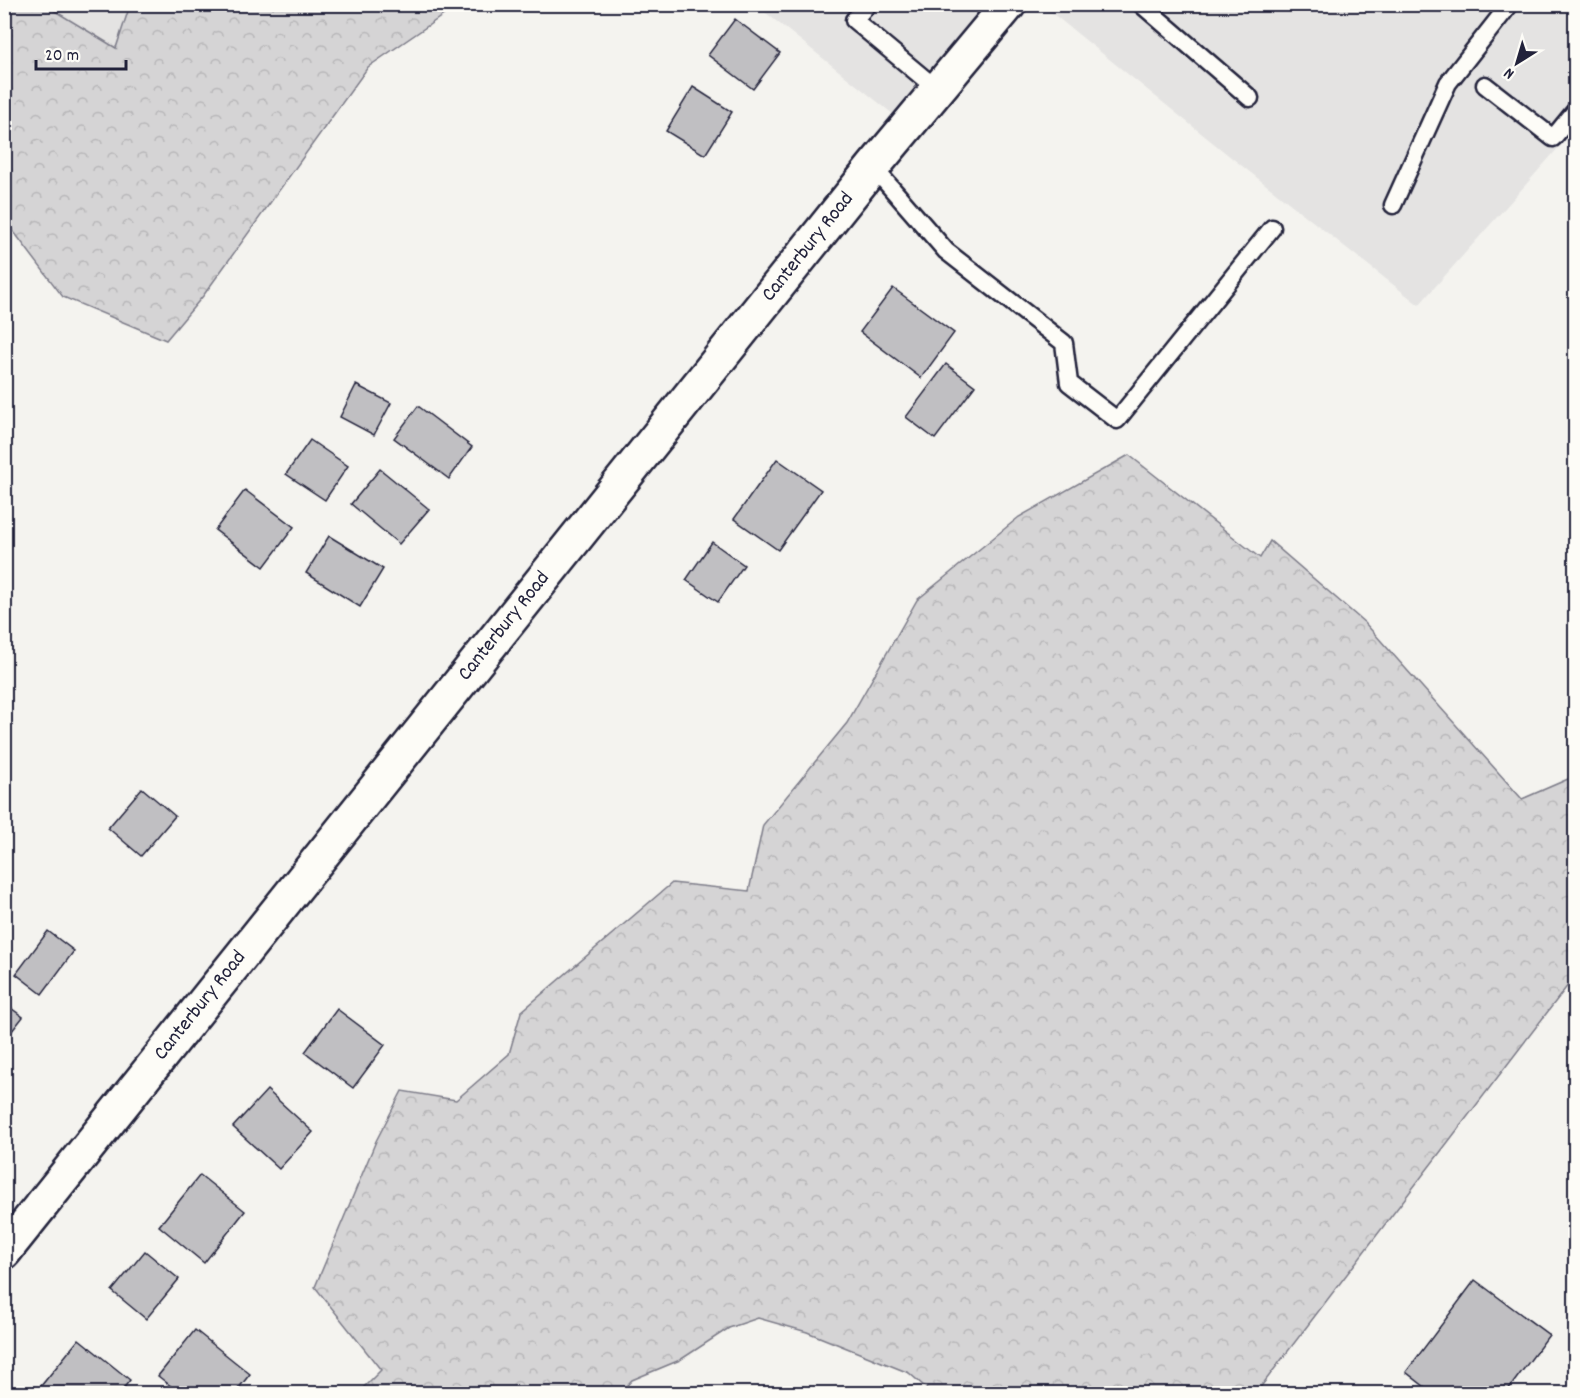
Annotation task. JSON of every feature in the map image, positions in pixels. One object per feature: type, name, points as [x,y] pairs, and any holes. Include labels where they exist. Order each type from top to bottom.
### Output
[{"type":"street","name":"Canterbury Road","points":[[4,1252],[873,167],[1009,4]]},
{"type":"lane","points":[[868,4],[854,20],[938,90]]},
{"type":"lane","points":[[1142,4],[1250,98]]},
{"type":"lane","points":[[1393,205],[1448,83],[1509,4]]},
{"type":"lane","points":[[1485,85],[1553,138],[1575,110]]},
{"type":"lane","points":[[873,167],[946,251],[1064,343],[1069,383],[1117,420],[1272,228]]},
{"type":"shaded area","points":[[46,5],[130,5],[117,49]]},
{"type":"shaded area","points":[[756,5],[1009,5],[908,126]]},
{"type":"shaded area","points":[[1042,5],[1575,5],[1575,129],[1419,305]]},
{"type":"green space","points":[[5,4],[45,5],[116,48],[130,5],[458,5],[368,67],[203,296],[166,340],[63,297],[5,220]]},
{"type":"green space","points":[[1129,455],[1260,558],[1270,541],[1365,623],[1522,799],[1575,776],[1575,976],[1256,1393],[932,1393],[909,1373],[807,1332],[758,1318],[729,1328],[680,1360],[632,1380],[620,1393],[358,1393],[381,1370],[315,1287],[376,1141],[402,1091],[456,1100],[509,1054],[521,1012],[672,883],[749,891],[763,825],[847,723],[917,600],[1019,517]]},
{"type":"building","points":[[735,19],[780,53],[753,89],[708,55]]},
{"type":"building","points":[[693,87],[732,112],[705,155],[666,131]]},
{"type":"building","points":[[893,288],[954,333],[921,378],[860,332]]},
{"type":"building","points":[[946,364],[975,386],[935,439],[906,417]]},
{"type":"building","points":[[356,385],[391,403],[374,435],[340,417]]},
{"type":"building","points":[[418,406],[472,447],[449,479],[394,438]]},
{"type":"building","points":[[310,440],[348,466],[325,500],[286,474]]},
{"type":"building","points":[[777,459],[821,490],[778,550],[734,519]]},
{"type":"building","points":[[380,469],[429,509],[399,544],[351,504]]},
{"type":"building","points":[[245,490],[294,527],[264,567],[215,530]]},
{"type":"building","points":[[329,536],[383,569],[360,607],[306,573]]},
{"type":"building","points":[[712,542],[744,565],[718,602],[686,580]]},
{"type":"building","points":[[142,788],[175,816],[141,856],[108,828]]},
{"type":"building","points":[[48,931],[74,951],[42,994],[16,974]]},
{"type":"building","points":[[4,1003],[23,1017],[4,1041]]},
{"type":"building","points":[[337,1009],[385,1045],[353,1088],[305,1052]]},
{"type":"building","points":[[267,1090],[313,1132],[279,1169],[233,1127]]},
{"type":"building","points":[[200,1175],[245,1211],[204,1263],[159,1226]]},
{"type":"building","points":[[145,1251],[179,1279],[146,1319],[112,1291]]},
{"type":"building","points":[[1475,1280],[1549,1335],[1505,1394],[1434,1394],[1406,1372]]},
{"type":"building","points":[[195,1330],[250,1374],[234,1394],[181,1394],[158,1376]]},
{"type":"building","points":[[79,1339],[130,1380],[119,1394],[51,1394],[41,1386]]}]
